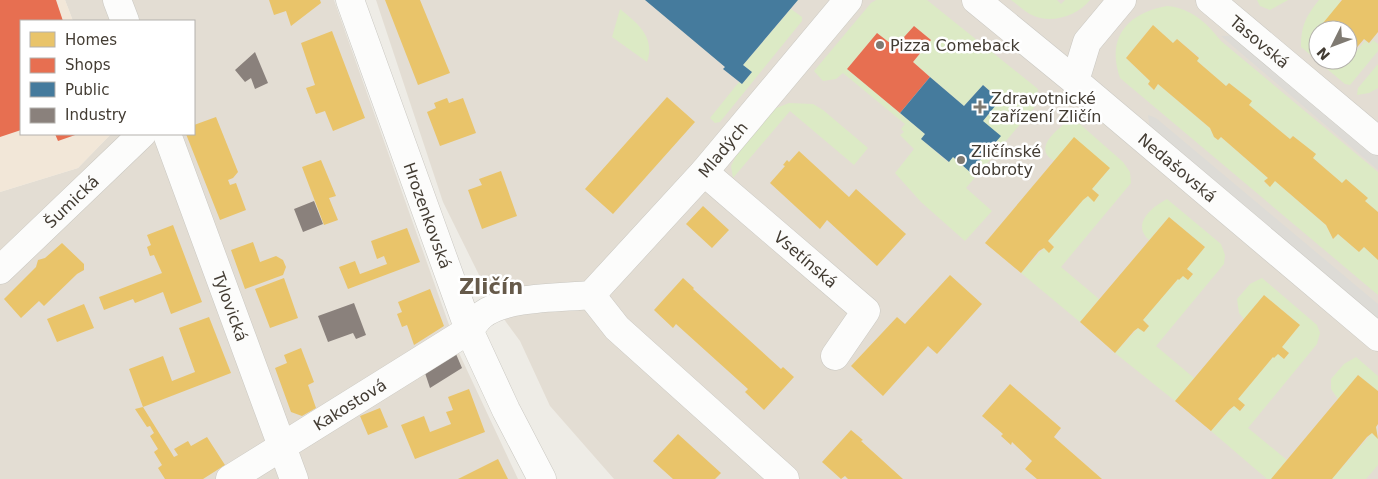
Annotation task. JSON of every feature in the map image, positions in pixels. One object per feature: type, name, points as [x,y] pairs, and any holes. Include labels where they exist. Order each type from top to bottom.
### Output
[{"type":"street","points":[[117,0],[125,20]]},
{"type":"street","name":"Hrozenkovská","points":[[350,0],[469,330],[506,410],[542,479]]},
{"type":"street","name":"Mladých","points":[[591,295],[704,172],[848,0]]},
{"type":"street","name":"Nedašovská","points":[[976,0],[1075,81],[1378,337]]},
{"type":"street","points":[[1075,81],[1087,42],[1122,0]]},
{"type":"street","name":"Tasovská","points":[[1210,0],[1378,141]]},
{"type":"street","name":"Šumická","points":[[0,270],[141,135]]},
{"type":"street","name":"Tylovická","points":[[167,135],[294,479]]},
{"type":"street","name":"Vsetínská","points":[[704,172],[866,311],[835,356]]},
{"type":"street","points":[[469,330],[482,315],[500,307],[529,300],[591,295],[618,328],[785,479]]},
{"type":"street","name":"Kakostová","points":[[230,479],[469,330]]},
{"type":"shaded area","points":[[0,0],[65,0],[73,20],[20,20],[20,135],[110,135],[78,168],[0,192]]},
{"type":"shaded area","points":[[65,0],[334,0],[459,353],[518,479],[0,479],[0,192],[78,168],[110,135],[195,135],[195,20],[73,20]]},
{"type":"shaded area","points":[[376,0],[1378,0],[1378,479],[614,479],[550,406],[520,341],[506,322],[481,279],[443,202]]},
{"type":"shaded area","points":[[1246,35],[1378,147],[1378,170],[1221,36]]},
{"type":"shaded area","points":[[1148,115],[1156,118],[1378,304],[1378,327],[1151,137]]},
{"type":"green space","points":[[876,0],[927,0],[1038,89],[1034,108],[966,188],[992,211],[965,241],[921,202],[895,173],[914,149],[900,135],[904,132],[901,129],[905,124],[843,73],[836,79],[823,81],[814,71],[871,3]],"holes":[[[914,26],[931,40],[913,62],[964,106],[983,85],[1000,99],[983,121],[970,172],[953,157],[948,162],[921,139],[925,134],[847,69],[877,33],[895,47]]]},
{"type":"green space","points":[[1011,0],[1057,0],[1061,4],[1065,0],[1090,0],[1072,14],[1049,19],[1031,15]]},
{"type":"green space","points":[[1257,0],[1288,0],[1270,10],[1260,6]]},
{"type":"green space","points":[[1319,0],[1339,0],[1341,3],[1327,20],[1308,20],[1308,53],[1301,47],[1302,33],[1311,11]]},
{"type":"green space","points":[[1167,6],[1184,10],[1198,18],[1221,41],[1378,172],[1378,212],[1365,201],[1368,198],[1346,180],[1342,183],[1313,158],[1315,154],[1293,136],[1290,139],[1249,105],[1251,101],[1229,83],[1226,86],[1197,61],[1199,57],[1177,39],[1173,43],[1153,25],[1126,58],[1150,81],[1148,85],[1154,90],[1158,84],[1210,128],[1214,137],[1218,140],[1221,137],[1268,178],[1264,182],[1270,186],[1275,181],[1326,225],[1333,239],[1338,234],[1359,252],[1364,247],[1378,260],[1378,295],[1120,78],[1116,64],[1116,51],[1118,39],[1123,30],[1131,21],[1141,15],[1153,9]]},
{"type":"green space","points":[[620,9],[638,25],[647,38],[649,53],[647,62],[612,37]]},
{"type":"green space","points":[[791,9],[802,17],[802,21],[720,122],[715,123],[710,118],[739,82],[742,84],[752,72],[743,65]]},
{"type":"green space","points":[[1373,40],[1378,44],[1378,51],[1350,85],[1345,84],[1328,70],[1358,70],[1358,49],[1365,41],[1370,44]]},
{"type":"green space","points":[[1378,64],[1378,88],[1369,93],[1357,95],[1358,88]]},
{"type":"green space","points":[[789,103],[813,104],[823,110],[868,148],[854,165],[790,111],[733,178],[731,166],[737,154],[774,109]]},
{"type":"green space","points":[[1073,118],[1123,162],[1130,172],[1131,183],[1061,267],[1099,299],[1080,322],[1021,273],[1044,248],[1049,252],[1054,247],[1048,241],[1083,200],[1088,196],[1094,201],[1099,195],[1092,189],[1110,168],[1060,162],[1048,156],[1045,150],[1046,144],[1062,126]]},
{"type":"green space","points":[[1167,199],[1221,244],[1225,255],[1224,264],[1156,346],[1194,378],[1175,401],[1115,353],[1138,328],[1144,332],[1149,326],[1143,320],[1178,279],[1183,276],[1188,280],[1193,274],[1187,269],[1205,247],[1169,217],[1149,240],[1144,234],[1142,228],[1146,216]]},
{"type":"green space","points":[[1262,278],[1317,325],[1320,333],[1317,344],[1248,428],[1287,460],[1271,479],[1267,479],[1211,431],[1234,406],[1240,411],[1245,406],[1238,399],[1273,357],[1278,354],[1284,359],[1289,353],[1282,347],[1300,325],[1264,295],[1244,319],[1239,313],[1237,299],[1250,284]]},
{"type":"green space","points":[[1356,357],[1378,376],[1378,391],[1358,375],[1338,399],[1331,389],[1331,379],[1344,364]]},
{"type":"green space","points":[[1372,433],[1378,439],[1378,465],[1366,479],[1332,479]]},
{"type":"building: Homes","points":[[269,0],[320,0],[321,3],[291,26],[286,11],[274,15]]},
{"type":"building: Homes","points":[[385,0],[420,0],[450,73],[418,85]]},
{"type":"building: Homes","points":[[1342,0],[1378,0],[1378,32],[1369,43],[1364,39],[1358,46],[1358,20],[1326,20]]},
{"type":"building: Homes","points":[[1153,25],[1173,43],[1177,39],[1199,58],[1197,61],[1226,86],[1229,83],[1252,101],[1249,105],[1290,139],[1293,136],[1316,154],[1313,158],[1342,183],[1346,179],[1368,198],[1365,201],[1378,212],[1378,260],[1364,247],[1359,252],[1338,234],[1333,239],[1326,225],[1275,181],[1270,187],[1264,181],[1268,178],[1221,137],[1218,140],[1214,137],[1210,128],[1158,84],[1154,90],[1148,84],[1150,81],[1126,58]]},
{"type":"building: Homes","points":[[332,31],[365,118],[333,131],[325,111],[316,114],[306,88],[315,85],[301,43]]},
{"type":"building: Homes","points":[[667,97],[695,122],[613,214],[585,189]]},
{"type":"building: Homes","points":[[447,98],[449,103],[463,98],[476,133],[440,146],[427,112],[436,108],[434,103]]},
{"type":"building: Homes","points":[[216,117],[238,172],[233,178],[228,180],[230,185],[236,183],[246,210],[220,220],[186,135],[195,135],[195,125]]},
{"type":"building: Homes","points":[[1074,137],[1110,168],[1092,189],[1099,195],[1094,202],[1088,196],[1083,200],[1048,241],[1054,247],[1049,253],[1044,248],[1039,251],[1021,273],[985,243]]},
{"type":"building: Homes","points":[[799,151],[849,197],[856,189],[906,234],[877,266],[827,220],[820,229],[770,183],[785,166],[783,165],[787,160],[789,162]]},
{"type":"building: Homes","points":[[321,160],[336,196],[329,198],[338,220],[324,225],[302,167]]},
{"type":"building: Homes","points":[[501,171],[517,216],[482,229],[468,190],[482,185],[479,179]]},
{"type":"building: Homes","points":[[703,206],[729,230],[712,248],[686,224]]},
{"type":"building: Homes","points":[[1169,217],[1205,247],[1187,269],[1193,274],[1188,280],[1183,276],[1178,279],[1143,320],[1149,326],[1144,332],[1138,328],[1115,353],[1080,322]]},
{"type":"building: Homes","points":[[173,225],[202,302],[171,314],[163,292],[135,303],[133,299],[104,310],[99,297],[162,273],[154,255],[150,256],[147,247],[151,245],[147,235]]},
{"type":"building: Homes","points":[[407,228],[420,262],[348,289],[339,267],[355,261],[360,274],[387,264],[384,256],[377,259],[371,241]]},
{"type":"building: Homes","points":[[253,242],[260,262],[276,256],[283,260],[286,267],[283,275],[245,289],[231,250]]},
{"type":"building: Homes","points":[[62,243],[84,264],[84,270],[77,274],[44,306],[39,301],[21,318],[4,299],[36,267],[38,260],[45,258]]},
{"type":"building: Homes","points":[[950,275],[982,304],[937,354],[928,346],[883,396],[851,366],[897,317],[905,324]]},
{"type":"building: Homes","points":[[284,278],[298,318],[270,328],[255,289]]},
{"type":"building: Homes","points":[[683,278],[781,369],[783,367],[794,377],[764,410],[745,392],[748,389],[676,324],[673,328],[654,310]]},
{"type":"building: Homes","points":[[430,289],[444,326],[414,345],[407,325],[402,327],[397,314],[402,312],[398,302]]},
{"type":"building: Homes","points":[[1264,295],[1300,325],[1282,347],[1289,353],[1284,359],[1278,354],[1273,357],[1238,399],[1245,405],[1240,411],[1234,406],[1211,431],[1175,401]]},
{"type":"building: Homes","points":[[84,304],[94,328],[57,342],[47,319]]},
{"type":"building: Homes","points":[[209,317],[231,373],[143,407],[129,369],[163,356],[172,381],[195,372],[179,328]]},
{"type":"building: Homes","points":[[301,348],[314,382],[308,385],[316,408],[302,416],[291,412],[275,368],[287,363],[284,355]]},
{"type":"building: Homes","points":[[1358,375],[1378,391],[1378,424],[1376,427],[1378,439],[1372,433],[1367,437],[1332,479],[1271,479]]},
{"type":"building: Homes","points":[[1010,384],[1061,428],[1054,437],[1102,479],[1037,479],[1025,469],[1032,461],[1012,442],[1011,445],[1001,436],[1003,434],[982,416]]},
{"type":"building: Homes","points":[[469,389],[485,432],[415,459],[401,425],[424,416],[430,432],[451,424],[446,412],[453,410],[448,397]]},
{"type":"building: Homes","points":[[143,407],[174,457],[178,455],[174,449],[188,441],[191,446],[207,437],[225,465],[203,479],[165,479],[158,468],[162,465],[154,452],[158,449],[150,436],[154,433],[150,426],[147,427],[135,409]]},
{"type":"building: Homes","points":[[380,408],[388,427],[368,435],[360,416]]},
{"type":"building: Homes","points":[[851,430],[903,479],[848,479],[845,476],[841,479],[822,462]]},
{"type":"building: Homes","points":[[678,434],[721,473],[715,479],[673,479],[653,461]]},
{"type":"building: Homes","points":[[498,459],[508,479],[458,479]]},
{"type":"building: Shops","points":[[0,0],[56,0],[63,20],[20,20],[20,130],[0,137]]},
{"type":"building: Shops","points":[[914,26],[931,40],[913,62],[930,77],[900,113],[847,69],[877,33],[895,47]]},
{"type":"building: Shops","points":[[55,135],[75,135],[58,141]]},
{"type":"building: Public","points":[[645,0],[798,0],[743,65],[752,72],[742,84],[723,69],[725,67]]},
{"type":"building: Public","points":[[930,77],[964,106],[983,85],[1000,100],[983,121],[1001,136],[970,172],[953,157],[949,162],[921,139],[925,134],[900,113]]},
{"type":"building: Industry","points":[[255,52],[268,83],[255,89],[251,78],[245,82],[235,70]]},
{"type":"building: Industry","points":[[314,201],[323,224],[303,232],[294,209]]},
{"type":"building: Industry","points":[[354,303],[366,335],[356,339],[353,333],[328,342],[318,316]]},
{"type":"building: Industry","points":[[456,354],[462,368],[430,388],[425,373]]},
{"type":"place","name":"Pizza Comeback","points":[[880,45]]},
{"type":"place","name":"Zdravotnické zařízení Zličín","points":[[980,107]]},
{"type":"place","name":"Zličínské dobroty","points":[[961,160]]},
{"type":"district","name":"Zličín","points":[[491,287]]}]
